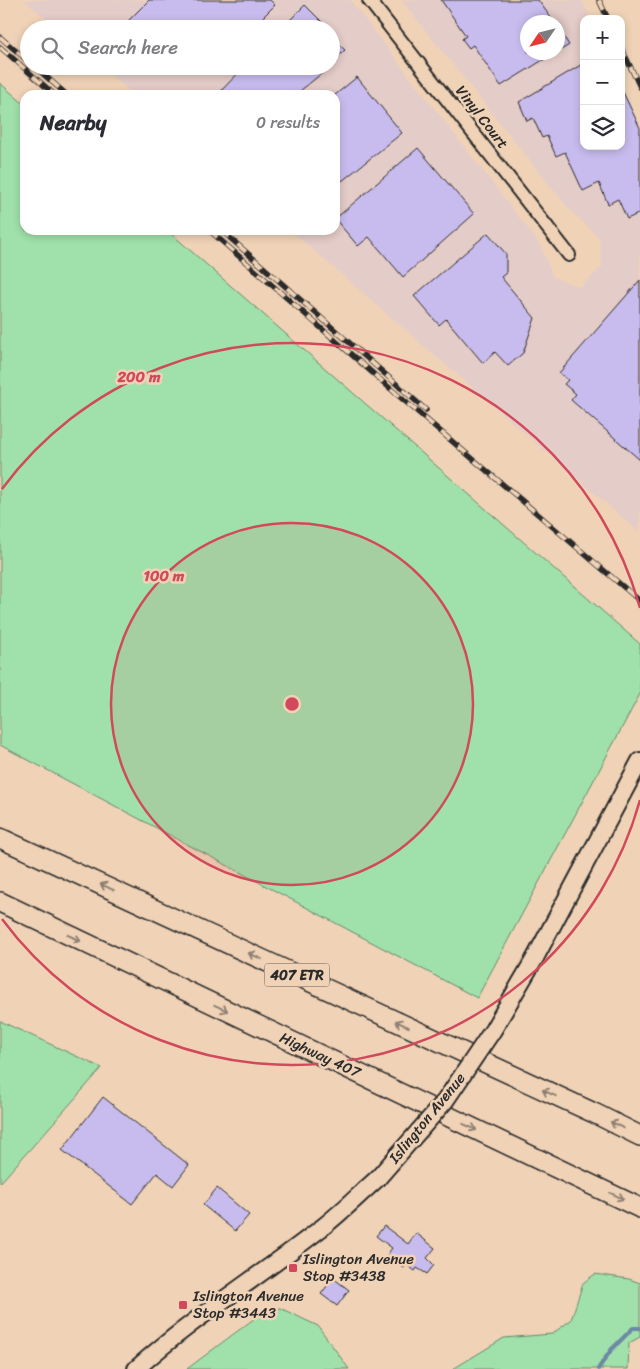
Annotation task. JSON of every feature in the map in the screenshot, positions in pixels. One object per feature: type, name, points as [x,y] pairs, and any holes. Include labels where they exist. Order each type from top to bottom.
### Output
[{"type":"highway","name":"407 ETR","points":[[0,838],[640,1136]]},
{"type":"highway","name":"Highway 407","points":[[0,902],[640,1208]]},
{"type":"highway","points":[[0,910],[30,916]]},
{"type":"main road","name":"Islington Avenue","points":[[136,1369],[186,1326],[250,1282],[325,1225],[378,1178],[445,1101],[493,1030],[535,958],[640,761]]},
{"type":"street","name":"Vinyl Court","points":[[369,0],[569,255]]},
{"type":"shaded area","points":[[24,0],[350,0],[540,244],[553,277],[580,287],[602,267],[599,238],[568,208],[401,0],[582,0],[589,15],[580,15],[580,150],[625,150],[625,93],[640,125],[640,533],[296,235],[340,235],[340,90],[128,90],[111,75],[340,75],[340,20],[47,20]]},
{"type":"green space","points":[[0,83],[20,101],[20,235],[173,235],[640,644],[640,694],[477,998],[0,745]]},
{"type":"green space","points":[[0,1021],[102,1068],[0,1183]]},
{"type":"green space","points":[[595,1274],[629,1279],[640,1283],[640,1337],[629,1343],[628,1369],[453,1369],[504,1338],[552,1334],[571,1320],[583,1283]]},
{"type":"green space","points":[[280,1308],[318,1326],[349,1369],[187,1369],[259,1315]]},
{"type":"building","points":[[149,0],[270,0],[275,5],[260,20],[129,20]]},
{"type":"building","points":[[441,0],[538,0],[549,15],[520,15],[520,60],[543,60],[501,86],[473,45],[469,48],[462,39],[466,36]]},
{"type":"building","points":[[305,5],[320,20],[290,20]]},
{"type":"building","points":[[565,39],[569,45],[565,48]]},
{"type":"building","points":[[340,45],[345,50],[340,55]]},
{"type":"building","points":[[580,65],[580,150],[625,150],[625,96],[640,128],[640,213],[627,219],[618,199],[608,204],[599,183],[583,191],[565,152],[556,156],[547,136],[542,138],[533,118],[527,121],[519,102]]},
{"type":"building","points":[[236,75],[320,75],[301,90],[222,90]]},
{"type":"building","points":[[357,77],[402,133],[342,181],[340,179],[340,91]]},
{"type":"building","points":[[418,148],[474,214],[403,277],[369,237],[358,246],[340,225],[340,215]]},
{"type":"building","points":[[488,233],[506,254],[506,273],[501,277],[535,318],[523,353],[508,366],[495,352],[483,363],[446,319],[439,325],[414,296]]},
{"type":"building","points":[[640,280],[640,460],[571,400],[576,394],[564,384],[568,380],[559,373]]},
{"type":"building","points":[[103,1097],[189,1165],[173,1186],[157,1173],[132,1204],[62,1150]]},
{"type":"building","points":[[217,1188],[249,1215],[235,1231],[203,1205]]},
{"type":"building","points":[[384,1226],[408,1244],[416,1233],[435,1248],[427,1258],[434,1265],[427,1274],[417,1268],[415,1271],[406,1264],[404,1268],[387,1255],[392,1248],[376,1236]]},
{"type":"building","points":[[333,1278],[349,1290],[337,1306],[321,1294]]},
{"type":"waterway","points":[[598,1369],[611,1350],[633,1328],[640,1328]]},
{"type":"railway","points":[[599,0],[606,15]]},
{"type":"railway","points":[[0,37],[20,54]]},
{"type":"railway","points":[[0,47],[20,64]]},
{"type":"railway","points":[[625,55],[640,87]]},
{"type":"railway","points":[[32,75],[49,90]]},
{"type":"railway","points":[[44,75],[61,90]]},
{"type":"railway","points":[[215,235],[400,397],[640,601]]},
{"type":"railway","points":[[227,235],[426,410]]},
{"type":"place","name":"Islington Avenue Stop #3438","points":[[293,1268]]},
{"type":"place","name":"Islington Avenue Stop #3443","points":[[183,1305]]}]
